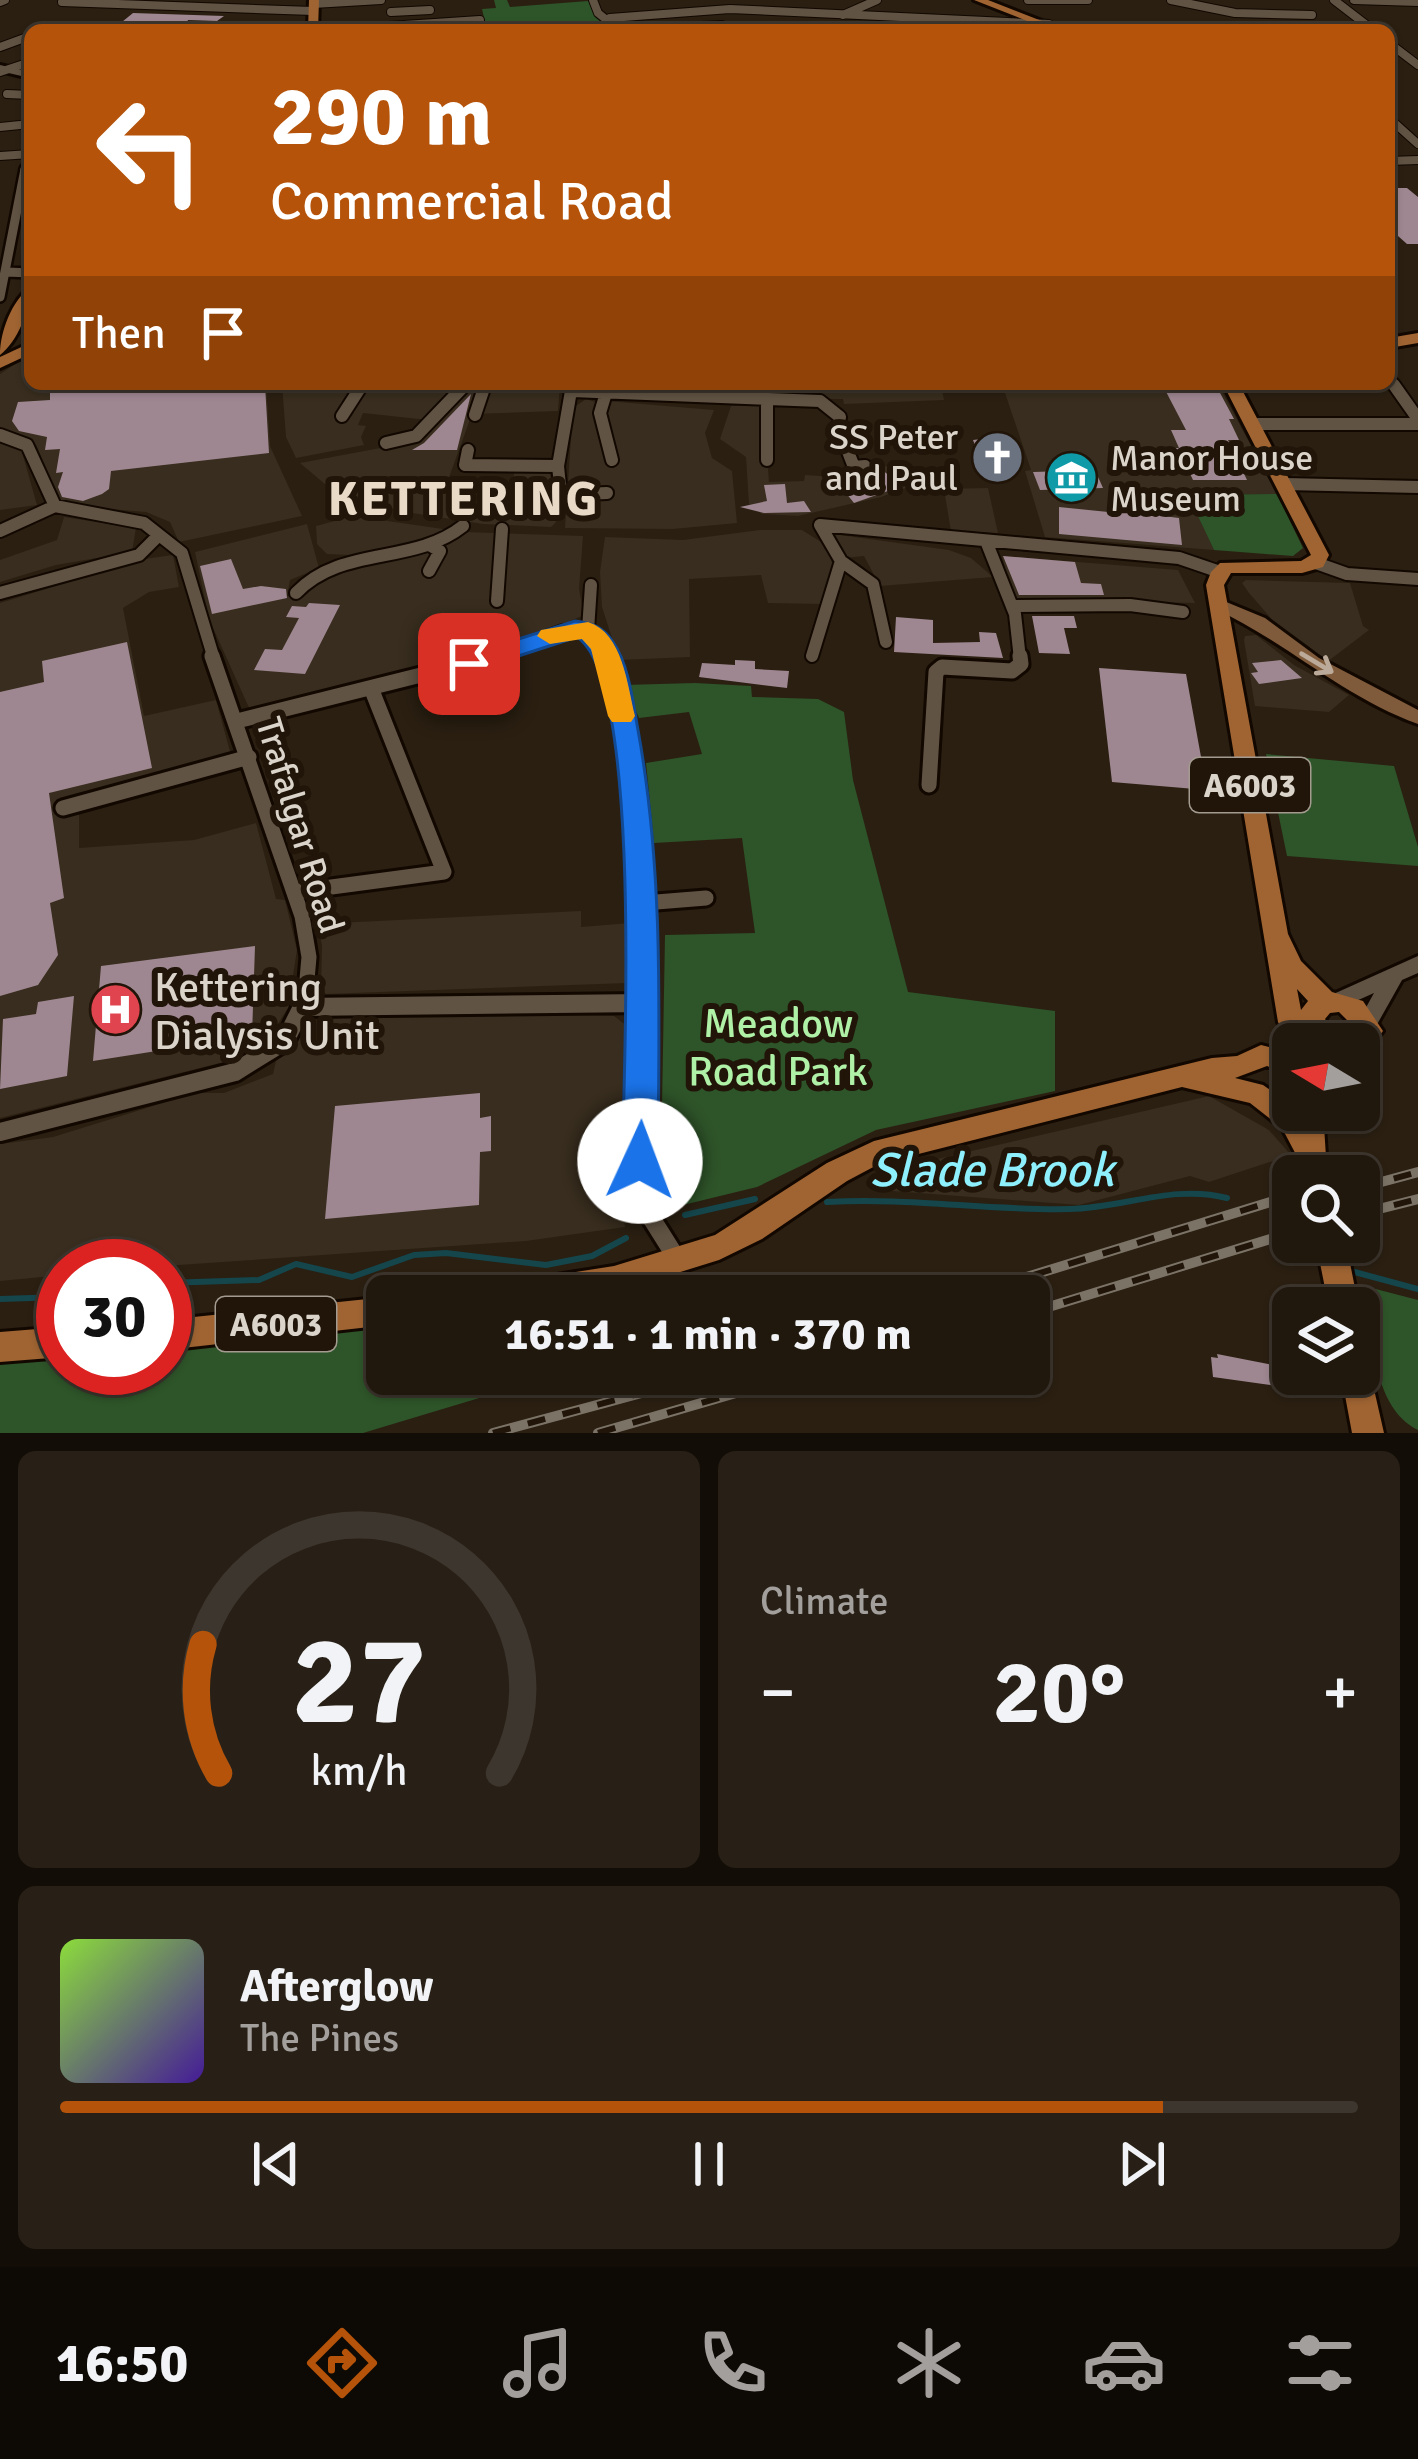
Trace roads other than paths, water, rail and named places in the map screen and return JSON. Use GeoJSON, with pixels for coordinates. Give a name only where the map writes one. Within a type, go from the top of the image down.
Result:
{"type":"FeatureCollection","features":[{"type":"Feature","properties":{"kind":"main road"},"geometry":{"type":"LineString","coordinates":[[980,0],[1047,24]]}},
{"type":"Feature","properties":{"kind":"main road"},"geometry":{"type":"LineString","coordinates":[[0,363],[13,348],[6,332],[24,301]]}},
{"type":"Feature","properties":{"kind":"main road"},"geometry":{"type":"LineString","coordinates":[[1220,572],[1234,566],[1302,568],[1316,563],[1317,547],[1234,390]]}},
{"type":"Feature","properties":{"kind":"main road","name":"A6003"},"geometry":{"type":"LineString","coordinates":[[1220,572],[1215,585],[1280,980],[1311,1011],[1355,1008],[1360,1023]]}},
{"type":"Feature","properties":{"kind":"main road"},"geometry":{"type":"LineString","coordinates":[[1219,604],[1259,622],[1312,662],[1418,718]]}},
{"type":"Feature","properties":{"kind":"main road","name":"A6003"},"geometry":{"type":"LineString","coordinates":[[1276,934],[1316,1023]]}},
{"type":"Feature","properties":{"kind":"main road"},"geometry":{"type":"LineString","coordinates":[[1256,1078],[1311,1011]]}},
{"type":"Feature","properties":{"kind":"main road"},"geometry":{"type":"LineString","coordinates":[[647,1275],[670,1248],[703,1256],[838,1168],[874,1153],[1183,1078],[1256,1078],[1272,1073]]}},
{"type":"Feature","properties":{"kind":"main road"},"geometry":{"type":"LineString","coordinates":[[1256,1078],[1272,1097]]}},
{"type":"Feature","properties":{"kind":"main road"},"geometry":{"type":"LineString","coordinates":[[1256,1078],[1272,1097]]}},
{"type":"Feature","properties":{"kind":"main road"},"geometry":{"type":"LineString","coordinates":[[1298,1131],[1312,1157],[1311,1131]]}},
{"type":"Feature","properties":{"kind":"main road","name":"A6003"},"geometry":{"type":"LineString","coordinates":[[192,1332],[366,1313]]}},
{"type":"Feature","properties":{"kind":"main road"},"geometry":{"type":"LineString","coordinates":[[0,1347],[36,1344]]}},
{"type":"Feature","properties":{"kind":"main road"},"geometry":{"type":"LineString","coordinates":[[1361,1395],[1368,1433]]}},
{"type":"Feature","properties":{"kind":"street"},"geometry":{"type":"LineString","coordinates":[[62,2],[216,8],[385,0],[394,24]]}},
{"type":"Feature","properties":{"kind":"street"},"geometry":{"type":"LineString","coordinates":[[593,0],[598,13],[610,18],[715,12],[728,4],[791,16],[940,24]]}},
{"type":"Feature","properties":{"kind":"street"},"geometry":{"type":"LineString","coordinates":[[656,0],[660,14]]}},
{"type":"Feature","properties":{"kind":"street"},"geometry":{"type":"LineString","coordinates":[[1016,10],[1029,0],[1088,0]]}},
{"type":"Feature","properties":{"kind":"street"},"geometry":{"type":"LineString","coordinates":[[1171,0],[1221,12],[1312,15]]}},
{"type":"Feature","properties":{"kind":"street"},"geometry":{"type":"LineString","coordinates":[[1335,0],[1365,24]]}},
{"type":"Feature","properties":{"kind":"street"},"geometry":{"type":"LineString","coordinates":[[1354,0],[1418,2]]}},
{"type":"Feature","properties":{"kind":"street"},"geometry":{"type":"LineString","coordinates":[[843,17],[871,1]]}},
{"type":"Feature","properties":{"kind":"street"},"geometry":{"type":"LineString","coordinates":[[196,24],[216,8]]}},
{"type":"Feature","properties":{"kind":"street"},"geometry":{"type":"LineString","coordinates":[[391,13],[430,10]]}},
{"type":"Feature","properties":{"kind":"street"},"geometry":{"type":"LineString","coordinates":[[715,12],[721,24]]}},
{"type":"Feature","properties":{"kind":"street"},"geometry":{"type":"LineString","coordinates":[[610,18],[614,24]]}},
{"type":"Feature","properties":{"kind":"street"},"geometry":{"type":"LineString","coordinates":[[862,18],[865,24]]}},
{"type":"Feature","properties":{"kind":"street"},"geometry":{"type":"LineString","coordinates":[[423,24],[480,20]]}},
{"type":"Feature","properties":{"kind":"street"},"geometry":{"type":"LineString","coordinates":[[7,94],[24,95]]}},
{"type":"Feature","properties":{"kind":"street"},"geometry":{"type":"LineString","coordinates":[[1395,123],[1418,144]]}},
{"type":"Feature","properties":{"kind":"street"},"geometry":{"type":"LineString","coordinates":[[0,297],[24,192]]}},
{"type":"Feature","properties":{"kind":"street"},"geometry":{"type":"LineString","coordinates":[[1395,386],[1418,421]]}},
{"type":"Feature","properties":{"kind":"street"},"geometry":{"type":"LineString","coordinates":[[342,416],[358,390]]}},
{"type":"Feature","properties":{"kind":"street"},"geometry":{"type":"LineString","coordinates":[[386,443],[405,441],[461,390]]}},
{"type":"Feature","properties":{"kind":"street"},"geometry":{"type":"LineString","coordinates":[[475,415],[483,390]]}},
{"type":"Feature","properties":{"kind":"street"},"geometry":{"type":"LineString","coordinates":[[572,390],[558,466],[562,495],[607,493]]}},
{"type":"Feature","properties":{"kind":"street"},"geometry":{"type":"LineString","coordinates":[[586,390],[827,405],[840,417],[838,426],[854,466],[865,466]]}},
{"type":"Feature","properties":{"kind":"street"},"geometry":{"type":"LineString","coordinates":[[722,401],[723,390]]}},
{"type":"Feature","properties":{"kind":"street"},"geometry":{"type":"LineString","coordinates":[[606,393],[600,413],[612,460]]}},
{"type":"Feature","properties":{"kind":"street"},"geometry":{"type":"LineString","coordinates":[[767,401],[767,460]]}},
{"type":"Feature","properties":{"kind":"street"},"geometry":{"type":"LineString","coordinates":[[1253,424],[1418,421]]}},
{"type":"Feature","properties":{"kind":"street"},"geometry":{"type":"LineString","coordinates":[[0,435],[32,448],[45,496],[55,506]]}},
{"type":"Feature","properties":{"kind":"street"},"geometry":{"type":"LineString","coordinates":[[468,450],[465,465],[558,466]]}},
{"type":"Feature","properties":{"kind":"street"},"geometry":{"type":"LineString","coordinates":[[1285,484],[1418,487]]}},
{"type":"Feature","properties":{"kind":"street"},"geometry":{"type":"LineString","coordinates":[[0,531],[55,506],[138,520],[176,549]]}},
{"type":"Feature","properties":{"kind":"street"},"geometry":{"type":"LineString","coordinates":[[886,642],[881,592],[857,567],[841,561],[820,525],[1179,558],[1220,572]]}},
{"type":"Feature","properties":{"kind":"street"},"geometry":{"type":"LineString","coordinates":[[296,592],[328,566],[430,546],[463,526]]}},
{"type":"Feature","properties":{"kind":"street"},"geometry":{"type":"LineString","coordinates":[[497,601],[502,529]]}},
{"type":"Feature","properties":{"kind":"street"},"geometry":{"type":"LineString","coordinates":[[144,553],[158,536]]}},
{"type":"Feature","properties":{"kind":"street"},"geometry":{"type":"LineString","coordinates":[[929,785],[935,672],[941,667],[1012,671],[1022,664],[1012,606],[986,541]]}},
{"type":"Feature","properties":{"kind":"street"},"geometry":{"type":"LineString","coordinates":[[429,571],[440,551],[430,546]]}},
{"type":"Feature","properties":{"kind":"street"},"geometry":{"type":"LineString","coordinates":[[0,592],[144,553],[176,549]]}},
{"type":"Feature","properties":{"kind":"street","name":"Trafalgar Road"},"geometry":{"type":"LineString","coordinates":[[0,1132],[235,1072],[266,1056],[290,1034],[301,1007],[310,955],[293,892],[237,721],[203,636],[182,553],[176,549]]}},
{"type":"Feature","properties":{"kind":"street"},"geometry":{"type":"LineString","coordinates":[[812,656],[841,561]]}},
{"type":"Feature","properties":{"kind":"street"},"geometry":{"type":"LineString","coordinates":[[1316,563],[1347,574],[1418,579]]}},
{"type":"Feature","properties":{"kind":"street"},"geometry":{"type":"LineString","coordinates":[[592,585],[588,630],[603,646],[618,695],[634,786],[644,903],[640,1161],[650,1216],[670,1248]]}},
{"type":"Feature","properties":{"kind":"street"},"geometry":{"type":"LineString","coordinates":[[1012,606],[1130,605],[1183,612]]}},
{"type":"Feature","properties":{"kind":"street"},"geometry":{"type":"LineString","coordinates":[[237,721],[511,653],[563,631],[588,630]]}},
{"type":"Feature","properties":{"kind":"street"},"geometry":{"type":"LineString","coordinates":[[293,892],[444,872],[371,688]]}},
{"type":"Feature","properties":{"kind":"street"},"geometry":{"type":"LineString","coordinates":[[63,808],[250,758]]}},
{"type":"Feature","properties":{"kind":"street"},"geometry":{"type":"LineString","coordinates":[[644,903],[706,898]]}},
{"type":"Feature","properties":{"kind":"street"},"geometry":{"type":"LineString","coordinates":[[1311,1011],[1418,964]]}},
{"type":"Feature","properties":{"kind":"street"},"geometry":{"type":"LineString","coordinates":[[1369,1023],[1395,975]]}},
{"type":"Feature","properties":{"kind":"street"},"geometry":{"type":"LineString","coordinates":[[301,1007],[437,1002],[646,1004]]}},
{"type":"Feature","properties":{"kind":"waterway","name":"Slade Brook"},"geometry":{"type":"LineString","coordinates":[[827,1202],[1070,1209],[1168,1195],[1227,1198]]}},
{"type":"Feature","properties":{"kind":"waterway","name":"Slade Brook"},"geometry":{"type":"LineString","coordinates":[[685,1215],[755,1199]]}},
{"type":"Feature","properties":{"kind":"waterway","name":"Slade Brook"},"geometry":{"type":"LineString","coordinates":[[192,1282],[259,1280],[296,1264],[352,1277],[414,1255],[446,1253],[546,1265],[592,1256],[626,1238]]}},
{"type":"Feature","properties":{"kind":"waterway","name":"Slade Brook"},"geometry":{"type":"LineString","coordinates":[[1351,1271],[1418,1289]]}},
{"type":"Feature","properties":{"kind":"waterway","name":"Slade Brook"},"geometry":{"type":"LineString","coordinates":[[0,1299],[36,1298]]}},
{"type":"Feature","properties":{"kind":"railway"},"geometry":{"type":"LineString","coordinates":[[1380,1182],[1418,1172]]}},
{"type":"Feature","properties":{"kind":"railway"},"geometry":{"type":"LineString","coordinates":[[1380,1209],[1418,1199]]}},
{"type":"Feature","properties":{"kind":"railway"},"geometry":{"type":"LineString","coordinates":[[1033,1275],[1272,1201]]}},
{"type":"Feature","properties":{"kind":"railway"},"geometry":{"type":"LineString","coordinates":[[1050,1307],[1272,1238]]}},
{"type":"Feature","properties":{"kind":"railway"},"geometry":{"type":"LineString","coordinates":[[493,1433],[634,1395]]}},
{"type":"Feature","properties":{"kind":"railway"},"geometry":{"type":"LineString","coordinates":[[598,1433],[729,1395]]}},
{"type":"Feature","properties":{"kind":"place","name":"SS Peter and Paul"},"geometry":{"type":"Point","coordinates":[997,457]}},
{"type":"Feature","properties":{"kind":"place","name":"Manor House Museum"},"geometry":{"type":"Point","coordinates":[1071,478]}},
{"type":"Feature","properties":{"kind":"place","name":"Kettering Dialysis Unit"},"geometry":{"type":"Point","coordinates":[115,1010]}},
{"type":"Feature","properties":{"kind":"district","name":"KETTERING"},"geometry":{"type":"Point","coordinates":[464,498]}},
{"type":"Feature","properties":{"kind":"park label","name":"Meadow Road Park"},"geometry":{"type":"Point","coordinates":[778,1046]}}]}
